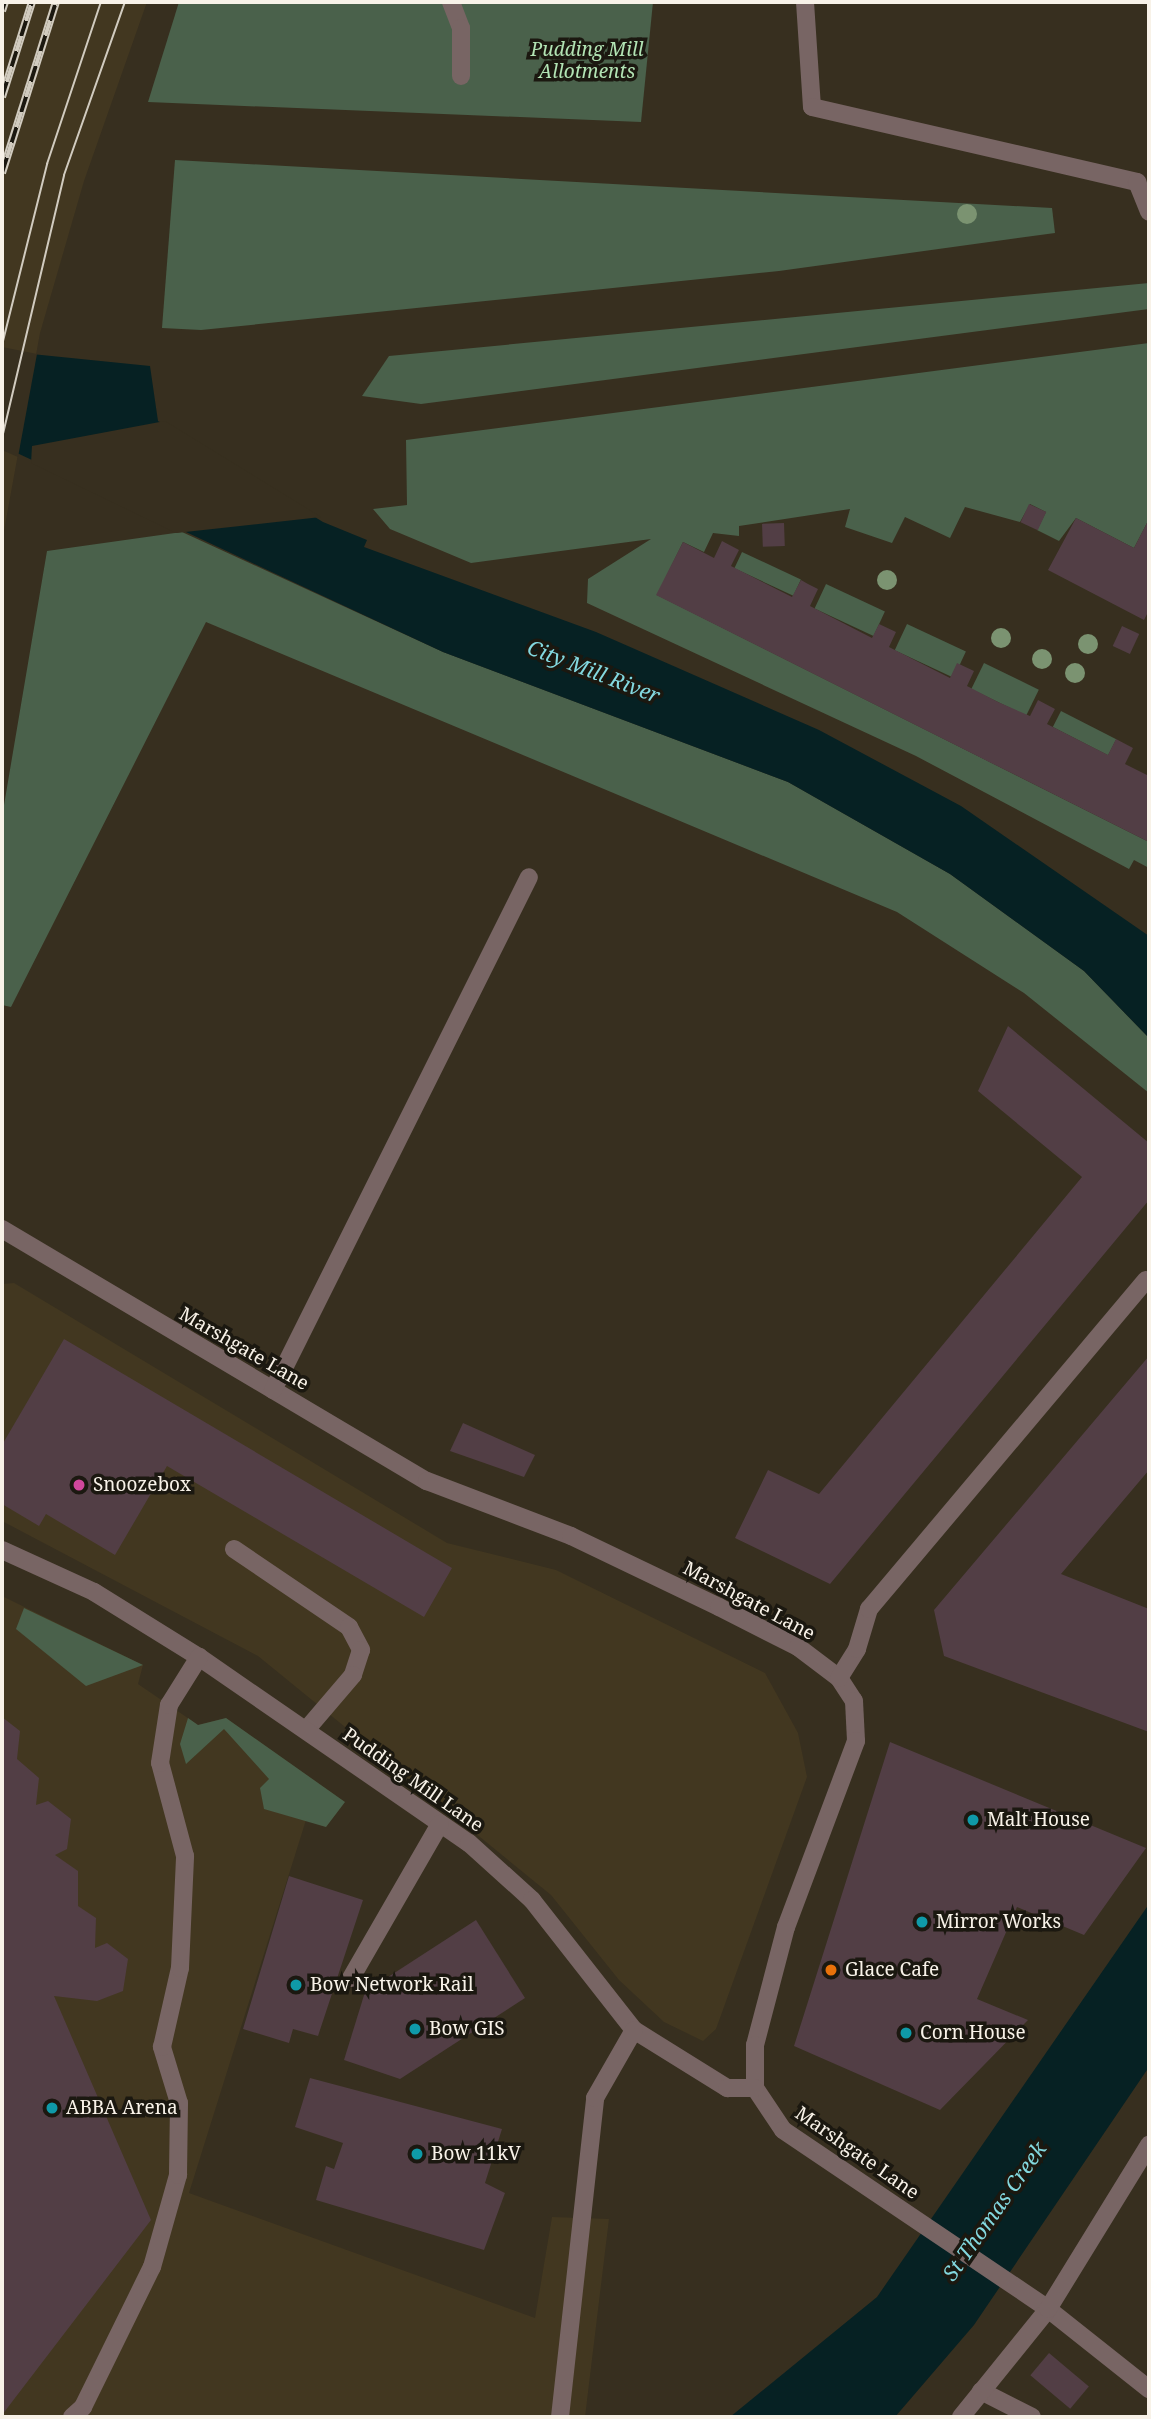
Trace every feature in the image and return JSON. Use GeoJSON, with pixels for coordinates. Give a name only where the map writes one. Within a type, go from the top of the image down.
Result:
{"type":"FeatureCollection","features":[{"type":"Feature","properties":{"kind":"street"},"geometry":{"type":"LineString","coordinates":[[451,2],[461,29],[461,76]]}},
{"type":"Feature","properties":{"kind":"street"},"geometry":{"type":"LineString","coordinates":[[806,2],[811,107],[1137,182],[1149,212]]}},
{"type":"Feature","properties":{"kind":"street"},"geometry":{"type":"LineString","coordinates":[[273,1390],[528,877]]}},
{"type":"Feature","properties":{"kind":"street","name":"Marshgate Lane"},"geometry":{"type":"LineString","coordinates":[[2,1229],[426,1481],[571,1536],[798,1647],[839,1678],[854,1702],[856,1741],[786,1927],[755,2045],[755,2088],[783,2130],[1048,2309],[1149,2389]]}},
{"type":"Feature","properties":{"kind":"street"},"geometry":{"type":"LineString","coordinates":[[839,1678],[857,1649],[869,1609],[1146,1280]]}},
{"type":"Feature","properties":{"kind":"street"},"geometry":{"type":"LineString","coordinates":[[234,1549],[349,1627],[361,1650],[353,1675],[306,1730]]}},
{"type":"Feature","properties":{"kind":"street","name":"Pudding Mill Lane"},"geometry":{"type":"LineString","coordinates":[[2,1550],[94,1592],[199,1657],[440,1824],[532,1900],[634,2030],[727,2088],[755,2088]]}},
{"type":"Feature","properties":{"kind":"street"},"geometry":{"type":"LineString","coordinates":[[72,2417],[83,2407],[152,2267],[178,2175],[179,2103],[162,2047],[180,1968],[185,1856],[160,1763],[169,1705],[199,1657]]}},
{"type":"Feature","properties":{"kind":"street"},"geometry":{"type":"LineString","coordinates":[[351,1979],[440,1824]]}},
{"type":"Feature","properties":{"kind":"street"},"geometry":{"type":"LineString","coordinates":[[560,2417],[595,2098],[634,2030]]}},
{"type":"Feature","properties":{"kind":"street"},"geometry":{"type":"LineString","coordinates":[[961,2417],[1048,2309],[1149,2145]]}},
{"type":"Feature","properties":{"kind":"street"},"geometry":{"type":"LineString","coordinates":[[981,2391],[1032,2417]]}},
{"type":"Feature","properties":{"kind":"shaded area"},"geometry":{"type":"Polygon","coordinates":[[[2,2],[147,2],[84,181],[40,333],[2,542],[2,2]]]}},
{"type":"Feature","properties":{"kind":"shaded area"},"geometry":{"type":"Polygon","coordinates":[[[14,1283],[447,1543],[556,1570],[765,1673],[798,1733],[807,1777],[716,2029],[703,2041],[664,2022],[619,1980],[551,1895],[258,1656],[2,1521],[2,1284],[14,1283]]]}},
{"type":"Feature","properties":{"kind":"shaded area"},"geometry":{"type":"Polygon","coordinates":[[[2,1596],[143,1665],[138,1684],[198,1725],[226,1718],[345,1802],[326,1827],[306,1820],[189,2193],[535,2318],[552,2217],[609,2219],[585,2417],[2,2417],[2,1596]]]}},
{"type":"Feature","properties":{"kind":"green space","name":"Pudding Mill Allotments"},"geometry":{"type":"Polygon","coordinates":[[[179,2],[653,2],[641,122],[148,102],[179,2]]]}},
{"type":"Feature","properties":{"kind":"green space"},"geometry":{"type":"Polygon","coordinates":[[[175,160],[1052,208],[1055,233],[779,271],[201,330],[162,328],[175,160]]]}},
{"type":"Feature","properties":{"kind":"green space"},"geometry":{"type":"Polygon","coordinates":[[[1149,283],[1149,309],[421,404],[362,396],[389,356],[1149,283]]]}},
{"type":"Feature","properties":{"kind":"green space"},"geometry":{"type":"Polygon","coordinates":[[[1149,343],[1149,519],[1134,548],[1076,518],[1059,541],[1037,530],[1046,512],[1030,504],[1020,522],[965,507],[950,538],[905,517],[892,543],[845,527],[850,509],[739,526],[739,536],[713,533],[704,552],[683,542],[657,595],[1149,842],[1149,868],[1134,860],[1129,869],[916,756],[587,603],[588,579],[651,539],[471,563],[390,529],[373,509],[407,505],[406,440],[1149,343]]]}},
{"type":"Feature","properties":{"kind":"green space"},"geometry":{"type":"Polygon","coordinates":[[[182,532],[443,652],[788,782],[950,874],[1084,971],[1149,1038],[1149,1093],[1024,993],[897,912],[206,622],[11,1007],[2,1005],[2,817],[47,551],[182,532]]]}},
{"type":"Feature","properties":{"kind":"green space"},"geometry":{"type":"Polygon","coordinates":[[[742,552],[801,579],[793,596],[734,568],[742,552]]]}},
{"type":"Feature","properties":{"kind":"green space"},"geometry":{"type":"Polygon","coordinates":[[[826,584],[885,611],[873,636],[815,608],[826,584]]]}},
{"type":"Feature","properties":{"kind":"green space"},"geometry":{"type":"Polygon","coordinates":[[[907,624],[966,651],[954,678],[895,650],[907,624]]]}},
{"type":"Feature","properties":{"kind":"green space"},"geometry":{"type":"Polygon","coordinates":[[[984,663],[1039,690],[1026,716],[971,689],[984,663]]]}},
{"type":"Feature","properties":{"kind":"green space"},"geometry":{"type":"Polygon","coordinates":[[[1061,711],[1116,739],[1108,755],[1053,727],[1061,711]]]}},
{"type":"Feature","properties":{"kind":"green space"},"geometry":{"type":"Polygon","coordinates":[[[24,1608],[143,1665],[86,1686],[16,1629],[24,1608]]]}},
{"type":"Feature","properties":{"kind":"green space"},"geometry":{"type":"Polygon","coordinates":[[[188,1718],[198,1725],[226,1718],[345,1802],[326,1827],[264,1809],[260,1788],[269,1779],[224,1729],[186,1764],[180,1744],[188,1718]]]}},
{"type":"Feature","properties":{"kind":"water","name":"City Mill River"},"geometry":{"type":"Polygon","coordinates":[[[2,351],[150,366],[158,421],[323,522],[367,540],[364,547],[596,632],[819,730],[961,806],[1149,936],[1149,1038],[1084,971],[950,874],[788,782],[443,652],[2,446],[2,351]]]}},
{"type":"Feature","properties":{"kind":"water","name":"St Thomas Creek"},"geometry":{"type":"Polygon","coordinates":[[[1149,1904],[1149,2067],[974,2325],[895,2417],[730,2417],[877,2297],[1149,1904]]]}},
{"type":"Feature","properties":{"kind":"pier"},"geometry":{"type":"Polygon","coordinates":[[[2,347],[37,354],[18,457],[2,450],[2,347]]]}},
{"type":"Feature","properties":{"kind":"pier"},"geometry":{"type":"Polygon","coordinates":[[[165,421],[321,517],[176,533],[31,463],[32,446],[165,421]]]}},
{"type":"Feature","properties":{"kind":"building"},"geometry":{"type":"Polygon","coordinates":[[[1029,504],[1046,512],[1038,530],[1021,522],[1029,504]]]}},
{"type":"Feature","properties":{"kind":"building"},"geometry":{"type":"Polygon","coordinates":[[[1076,518],[1134,548],[1149,519],[1149,610],[1144,620],[1048,570],[1076,518]]]}},
{"type":"Feature","properties":{"kind":"building"},"geometry":{"type":"Polygon","coordinates":[[[784,523],[785,546],[763,547],[762,524],[784,523]]]}},
{"type":"Feature","properties":{"kind":"building"},"geometry":{"type":"Polygon","coordinates":[[[722,541],[739,550],[731,566],[792,597],[801,580],[818,589],[810,606],[872,638],[879,624],[896,632],[889,647],[950,678],[957,663],[974,671],[967,686],[998,702],[1030,716],[1038,700],[1055,709],[1047,724],[1108,755],[1116,739],[1133,748],[1125,764],[1149,776],[1149,842],[656,595],[683,542],[714,558],[722,541]]]}},
{"type":"Feature","properties":{"kind":"building"},"geometry":{"type":"Polygon","coordinates":[[[1122,626],[1139,634],[1130,654],[1113,646],[1122,626]]]}},
{"type":"Feature","properties":{"kind":"building"},"geometry":{"type":"Polygon","coordinates":[[[1008,1026],[1149,1143],[1149,1200],[830,1584],[735,1538],[768,1470],[819,1494],[1082,1177],[978,1091],[1008,1026]]]}},
{"type":"Feature","properties":{"kind":"building","name":"Snoozebox"},"geometry":{"type":"Polygon","coordinates":[[[64,1339],[452,1568],[424,1617],[167,1466],[115,1555],[46,1514],[39,1526],[2,1504],[2,1445],[64,1339]]]}},
{"type":"Feature","properties":{"kind":"building"},"geometry":{"type":"Polygon","coordinates":[[[1149,1356],[1149,1470],[1061,1574],[1149,1609],[1149,1732],[944,1656],[934,1610],[1149,1356]]]}},
{"type":"Feature","properties":{"kind":"building"},"geometry":{"type":"Polygon","coordinates":[[[463,1423],[535,1455],[524,1477],[450,1451],[463,1423]]]}},
{"type":"Feature","properties":{"kind":"building","name":"ABBA Arena"},"geometry":{"type":"Polygon","coordinates":[[[2,1717],[20,1731],[17,1759],[39,1778],[36,1805],[48,1801],[71,1819],[67,1849],[55,1855],[78,1871],[78,1906],[96,1918],[95,1948],[107,1943],[128,1959],[123,1991],[97,2001],[54,1996],[151,2220],[2,2415],[2,1717]]]}},
{"type":"Feature","properties":{"kind":"building"},"geometry":{"type":"Polygon","coordinates":[[[890,1742],[1146,1848],[1084,1935],[1017,1907],[977,1999],[1028,2020],[940,2110],[794,2046],[890,1742]]]}},
{"type":"Feature","properties":{"kind":"building","name":"Bow Network Rail"},"geometry":{"type":"Polygon","coordinates":[[[289,1876],[363,1900],[318,2036],[293,2029],[289,2043],[243,2029],[289,1876]]]}},
{"type":"Feature","properties":{"kind":"building","name":"Bow GIS"},"geometry":{"type":"Polygon","coordinates":[[[476,1920],[525,1998],[400,2079],[344,2060],[365,1992],[476,1920]]]}},
{"type":"Feature","properties":{"kind":"building","name":"Bow 11kV"},"geometry":{"type":"Polygon","coordinates":[[[310,2078],[502,2129],[485,2183],[505,2193],[484,2250],[316,2200],[326,2166],[334,2169],[343,2143],[295,2127],[310,2078]]]}},
{"type":"Feature","properties":{"kind":"building"},"geometry":{"type":"Polygon","coordinates":[[[1049,2353],[1089,2386],[1070,2409],[1030,2375],[1049,2353]]]}},
{"type":"Feature","properties":{"kind":"tram line"},"geometry":{"type":"LineString","coordinates":[[2,345],[47,164],[101,2]]}},
{"type":"Feature","properties":{"kind":"tram line"},"geometry":{"type":"LineString","coordinates":[[2,438],[64,175],[125,2]]}},
{"type":"Feature","properties":{"kind":"railway"},"geometry":{"type":"LineString","coordinates":[[2,11],[5,2]]}},
{"type":"Feature","properties":{"kind":"railway"},"geometry":{"type":"LineString","coordinates":[[2,97],[32,2]]}},
{"type":"Feature","properties":{"kind":"railway"},"geometry":{"type":"LineString","coordinates":[[2,173],[56,2]]}},
{"type":"Feature","properties":{"kind":"place","name":"Snoozebox"},"geometry":{"type":"Point","coordinates":[79,1485]}},
{"type":"Feature","properties":{"kind":"place","name":"Malt House"},"geometry":{"type":"Point","coordinates":[973,1820]}},
{"type":"Feature","properties":{"kind":"place","name":"Mirror Works"},"geometry":{"type":"Point","coordinates":[922,1922]}},
{"type":"Feature","properties":{"kind":"place","name":"Glace Cafe"},"geometry":{"type":"Point","coordinates":[831,1970]}},
{"type":"Feature","properties":{"kind":"place","name":"Bow Network Rail"},"geometry":{"type":"Point","coordinates":[296,1985]}},
{"type":"Feature","properties":{"kind":"place","name":"Bow GIS"},"geometry":{"type":"Point","coordinates":[415,2029]}},
{"type":"Feature","properties":{"kind":"place","name":"Corn House"},"geometry":{"type":"Point","coordinates":[906,2033]}},
{"type":"Feature","properties":{"kind":"place","name":"ABBA Arena"},"geometry":{"type":"Point","coordinates":[52,2108]}},
{"type":"Feature","properties":{"kind":"place","name":"Bow 11kV"},"geometry":{"type":"Point","coordinates":[417,2154]}}]}
